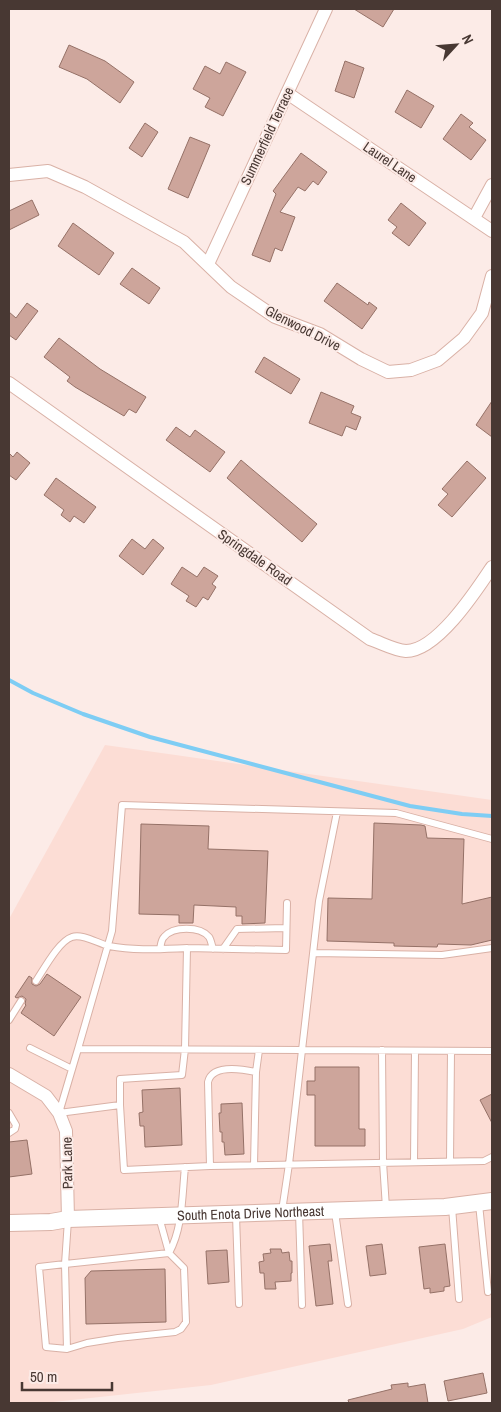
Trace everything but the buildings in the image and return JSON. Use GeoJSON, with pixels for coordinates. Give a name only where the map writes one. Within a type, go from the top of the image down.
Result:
{"type":"FeatureCollection","features":[{"type":"Feature","properties":{"kind":"main road","name":"South Enota Drive Northeast"},"geometry":{"type":"LineString","coordinates":[[9,1223],[51,1222],[68,1219],[386,1209],[452,1206],[486,1202]]}},
{"type":"Feature","properties":{"kind":"street","name":"Summerfield Terrace"},"geometry":{"type":"LineString","coordinates":[[208,264],[326,9]]}},
{"type":"Feature","properties":{"kind":"street","name":"Laurel Lane"},"geometry":{"type":"LineString","coordinates":[[288,93],[492,231]]}},
{"type":"Feature","properties":{"kind":"street","name":"Glenwood Drive"},"geometry":{"type":"LineString","coordinates":[[9,175],[48,171],[91,190],[184,242],[231,287],[276,317],[320,334],[361,360],[388,372],[411,370],[438,360],[464,338],[482,313],[492,276]]}},
{"type":"Feature","properties":{"kind":"street"},"geometry":{"type":"LineString","coordinates":[[474,218],[492,185]]}},
{"type":"Feature","properties":{"kind":"street","name":"Springdale Road"},"geometry":{"type":"LineString","coordinates":[[9,383],[370,638],[394,648],[407,651],[419,648],[435,638],[472,597],[492,567]]}},
{"type":"Feature","properties":{"kind":"street","name":"Park Lane"},"geometry":{"type":"LineString","coordinates":[[10,1078],[46,1096],[59,1113],[66,1130],[68,1219]]}},
{"type":"Feature","properties":{"kind":"lane"},"geometry":{"type":"LineString","coordinates":[[120,1104],[59,1113],[112,930],[122,805],[396,813],[492,839]]}},
{"type":"Feature","properties":{"kind":"lane"},"geometry":{"type":"LineString","coordinates":[[282,1212],[319,901],[337,812]]}},
{"type":"Feature","properties":{"kind":"lane"},"geometry":{"type":"LineString","coordinates":[[36,981],[62,943],[72,937],[80,936],[107,946],[124,949],[286,950],[287,902]]}},
{"type":"Feature","properties":{"kind":"lane"},"geometry":{"type":"LineString","coordinates":[[223,949],[237,929],[286,928]]}},
{"type":"Feature","properties":{"kind":"lane"},"geometry":{"type":"LineString","coordinates":[[160,949],[162,938],[170,932],[188,930],[200,931],[209,938],[213,949]]}},
{"type":"Feature","properties":{"kind":"lane"},"geometry":{"type":"LineString","coordinates":[[187,948],[185,1049],[182,1075],[120,1079],[124,1170],[210,1166],[484,1160],[492,1158]]}},
{"type":"Feature","properties":{"kind":"lane"},"geometry":{"type":"LineString","coordinates":[[314,953],[442,955],[492,948]]}},
{"type":"Feature","properties":{"kind":"lane"},"geometry":{"type":"LineString","coordinates":[[9,1020],[21,1001]]}},
{"type":"Feature","properties":{"kind":"lane"},"geometry":{"type":"LineString","coordinates":[[30,1048],[72,1069]]}},
{"type":"Feature","properties":{"kind":"lane"},"geometry":{"type":"LineString","coordinates":[[78,1049],[492,1051]]}},
{"type":"Feature","properties":{"kind":"lane"},"geometry":{"type":"LineString","coordinates":[[254,1165],[256,1072],[259,1050]]}},
{"type":"Feature","properties":{"kind":"lane"},"geometry":{"type":"LineString","coordinates":[[382,1050],[383,1162],[386,1209]]}},
{"type":"Feature","properties":{"kind":"lane"},"geometry":{"type":"LineString","coordinates":[[414,1162],[415,1051]]}},
{"type":"Feature","properties":{"kind":"lane"},"geometry":{"type":"LineString","coordinates":[[450,1161],[451,1051]]}},
{"type":"Feature","properties":{"kind":"lane"},"geometry":{"type":"LineString","coordinates":[[210,1166],[209,1077],[217,1071],[256,1072]]}},
{"type":"Feature","properties":{"kind":"lane"},"geometry":{"type":"LineString","coordinates":[[9,1113],[16,1125],[15,1129],[9,1134]]}},
{"type":"Feature","properties":{"kind":"lane"},"geometry":{"type":"LineString","coordinates":[[169,1253],[174,1243],[180,1215],[185,1167]]}},
{"type":"Feature","properties":{"kind":"lane"},"geometry":{"type":"LineString","coordinates":[[486,1202],[488,1292]]}},
{"type":"Feature","properties":{"kind":"lane"},"geometry":{"type":"LineString","coordinates":[[452,1206],[459,1299]]}},
{"type":"Feature","properties":{"kind":"lane"},"geometry":{"type":"LineString","coordinates":[[334,1210],[348,1304]]}},
{"type":"Feature","properties":{"kind":"lane"},"geometry":{"type":"LineString","coordinates":[[299,1211],[302,1305]]}},
{"type":"Feature","properties":{"kind":"lane"},"geometry":{"type":"LineString","coordinates":[[236,1213],[239,1304]]}},
{"type":"Feature","properties":{"kind":"lane"},"geometry":{"type":"LineString","coordinates":[[159,1216],[169,1253],[184,1268],[186,1322],[181,1329],[175,1332],[118,1338],[67,1348],[46,1347],[39,1267],[169,1253]]}},
{"type":"Feature","properties":{"kind":"lane"},"geometry":{"type":"LineString","coordinates":[[67,1348],[65,1264],[68,1219]]}},
{"type":"Feature","properties":{"kind":"shaded area"},"geometry":{"type":"Polygon","coordinates":[[[105,745],[492,800],[492,1317],[463,1329],[211,1385],[44,1403],[9,1403],[9,919],[105,745]]]}},
{"type":"Feature","properties":{"kind":"waterway"},"geometry":{"type":"LineString","coordinates":[[9,680],[33,693],[83,714],[150,737],[410,806],[462,814],[492,816]]}}]}
